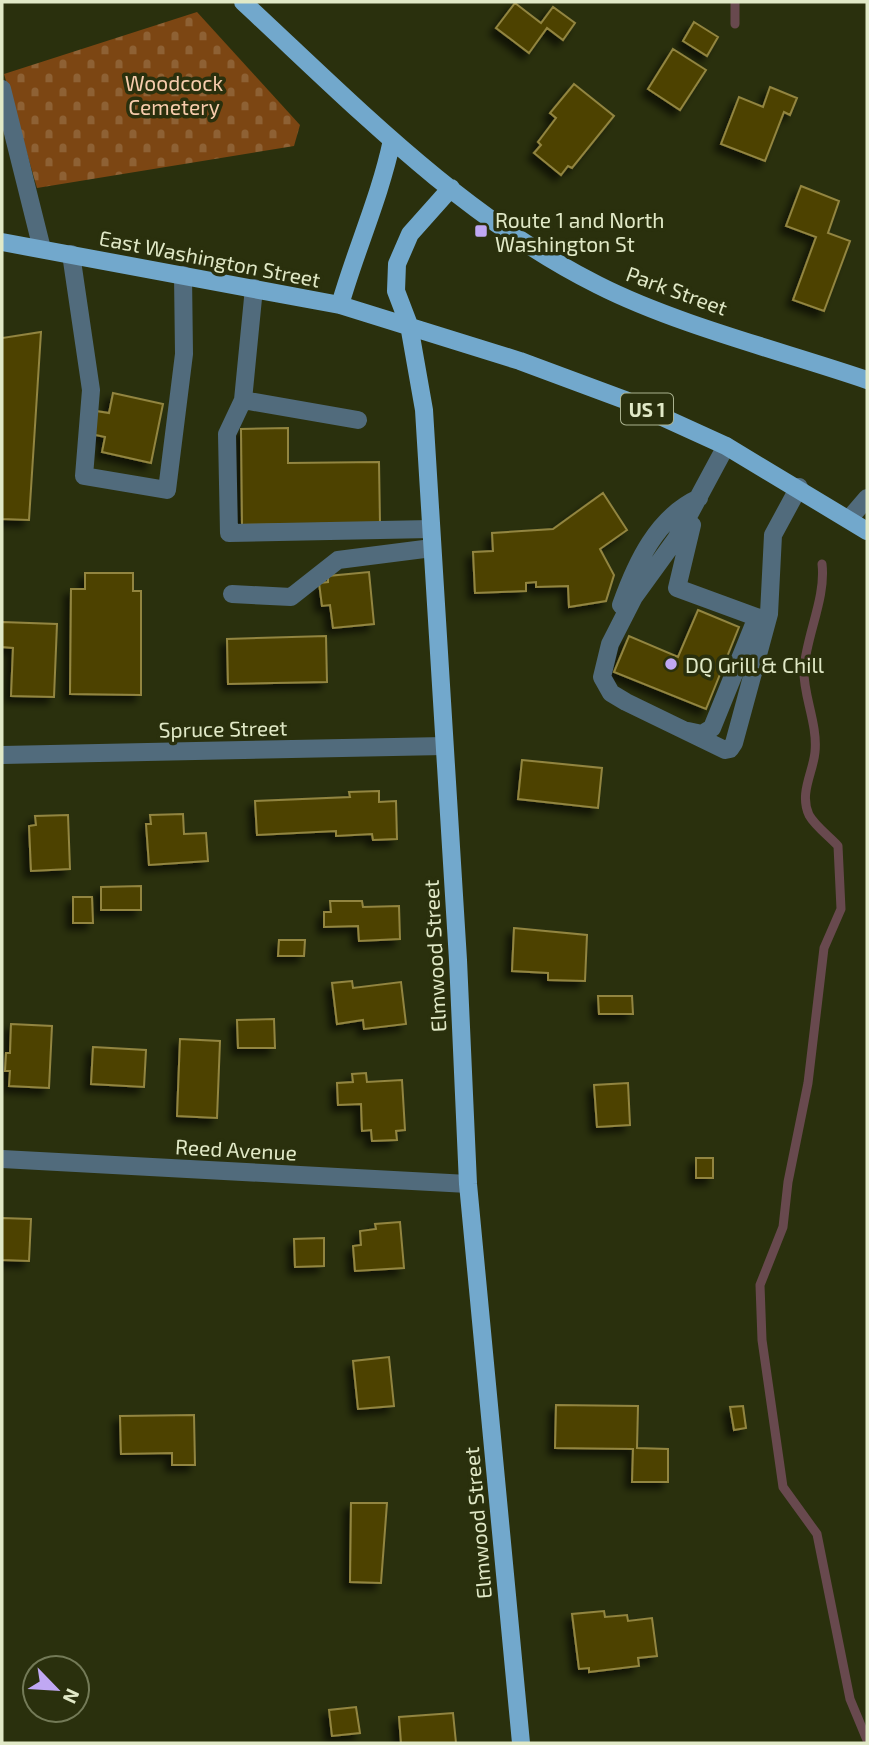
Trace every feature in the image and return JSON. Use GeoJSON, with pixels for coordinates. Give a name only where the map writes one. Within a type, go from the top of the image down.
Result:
{"type":"FeatureCollection","features":[{"type":"Feature","properties":{"kind":"main road","name":"Park Street"},"geometry":{"type":"LineString","coordinates":[[243,2],[392,140],[523,240],[600,286],[681,318],[867,380]]}},
{"type":"Feature","properties":{"kind":"main road"},"geometry":{"type":"LineString","coordinates":[[340,305],[358,244],[379,191],[392,140]]}},
{"type":"Feature","properties":{"kind":"main road","name":"Elmwood Street"},"geometry":{"type":"LineString","coordinates":[[452,188],[410,234],[397,264],[396,291],[409,325],[424,410],[468,1184],[521,1743]]}},
{"type":"Feature","properties":{"kind":"main road","name":"East Washington Street"},"geometry":{"type":"LineString","coordinates":[[2,242],[340,305],[409,325]]}},
{"type":"Feature","properties":{"kind":"main road","name":"US 1"},"geometry":{"type":"LineString","coordinates":[[409,325],[575,380],[726,446],[799,487],[867,531]]}},
{"type":"Feature","properties":{"kind":"street"},"geometry":{"type":"LineString","coordinates":[[2,89],[42,249]]}},
{"type":"Feature","properties":{"kind":"street"},"geometry":{"type":"LineString","coordinates":[[71,254],[91,390],[84,476],[167,490],[184,354],[183,275]]}},
{"type":"Feature","properties":{"kind":"street"},"geometry":{"type":"LineString","coordinates":[[254,288],[243,400],[227,434],[229,533],[431,530]]}},
{"type":"Feature","properties":{"kind":"street"},"geometry":{"type":"LineString","coordinates":[[243,400],[358,420]]}},
{"type":"Feature","properties":{"kind":"street"},"geometry":{"type":"LineString","coordinates":[[726,446],[676,539],[634,597],[610,644],[603,677],[611,693],[725,750],[730,749],[762,619],[773,535],[799,487]]}},
{"type":"Feature","properties":{"kind":"street"},"geometry":{"type":"LineString","coordinates":[[699,498],[677,588],[762,619]]}},
{"type":"Feature","properties":{"kind":"street"},"geometry":{"type":"LineString","coordinates":[[849,519],[867,498]]}},
{"type":"Feature","properties":{"kind":"street"},"geometry":{"type":"LineString","coordinates":[[232,594],[291,597],[338,560],[432,548]]}},
{"type":"Feature","properties":{"kind":"street"},"geometry":{"type":"LineString","coordinates":[[678,727],[702,734],[712,728],[762,619]]}},
{"type":"Feature","properties":{"kind":"street","name":"Spruce Street"},"geometry":{"type":"LineString","coordinates":[[2,755],[444,746]]}},
{"type":"Feature","properties":{"kind":"street","name":"Reed Avenue"},"geometry":{"type":"LineString","coordinates":[[2,1159],[468,1184]]}},
{"type":"Feature","properties":{"kind":"green space","name":"Woodcock Cemetery"},"geometry":{"type":"Polygon","coordinates":[[[197,12],[300,125],[294,146],[37,188],[4,74],[197,12]]]}},
{"type":"Feature","properties":{"kind":"building"},"geometry":{"type":"Polygon","coordinates":[[[515,3],[541,23],[553,7],[575,23],[563,40],[547,28],[529,53],[496,28],[515,3]]]}},
{"type":"Feature","properties":{"kind":"building"},"geometry":{"type":"Polygon","coordinates":[[[694,22],[718,37],[707,56],[683,41],[694,22]]]}},
{"type":"Feature","properties":{"kind":"building"},"geometry":{"type":"Polygon","coordinates":[[[673,49],[706,70],[680,110],[648,89],[673,49]]]}},
{"type":"Feature","properties":{"kind":"building"},"geometry":{"type":"Polygon","coordinates":[[[574,84],[614,116],[572,168],[568,166],[561,175],[534,153],[541,145],[538,142],[556,118],[550,113],[574,84]]]}},
{"type":"Feature","properties":{"kind":"building"},"geometry":{"type":"Polygon","coordinates":[[[770,87],[797,98],[790,115],[784,112],[765,161],[721,144],[739,97],[763,107],[770,87]]]}},
{"type":"Feature","properties":{"kind":"building"},"geometry":{"type":"Polygon","coordinates":[[[801,186],[839,201],[828,233],[850,241],[824,311],[793,300],[816,237],[786,226],[801,186]]]}},
{"type":"Feature","properties":{"kind":"building"},"geometry":{"type":"Polygon","coordinates":[[[41,332],[29,520],[2,519],[2,338],[41,332]]]}},
{"type":"Feature","properties":{"kind":"building"},"geometry":{"type":"Polygon","coordinates":[[[113,393],[163,404],[151,463],[102,452],[105,437],[91,434],[96,411],[109,413],[113,393]]]}},
{"type":"Feature","properties":{"kind":"building"},"geometry":{"type":"Polygon","coordinates":[[[288,428],[288,463],[379,462],[380,523],[242,525],[241,429],[288,428]]]}},
{"type":"Feature","properties":{"kind":"building"},"geometry":{"type":"Polygon","coordinates":[[[603,493],[627,530],[600,549],[614,575],[606,601],[569,607],[568,586],[536,587],[536,582],[526,583],[526,591],[475,593],[473,552],[493,551],[492,533],[553,529],[603,493]]]}},
{"type":"Feature","properties":{"kind":"building"},"geometry":{"type":"Polygon","coordinates":[[[369,572],[374,624],[333,628],[330,605],[322,606],[319,583],[328,582],[328,576],[369,572]]]}},
{"type":"Feature","properties":{"kind":"building"},"geometry":{"type":"Polygon","coordinates":[[[85,573],[133,573],[133,591],[141,591],[141,695],[70,694],[71,589],[85,589],[85,573]]]}},
{"type":"Feature","properties":{"kind":"building","name":"DQ Grill & Chill"},"geometry":{"type":"Polygon","coordinates":[[[698,610],[739,627],[706,709],[614,672],[629,636],[678,657],[698,610]]]}},
{"type":"Feature","properties":{"kind":"building"},"geometry":{"type":"Polygon","coordinates":[[[2,622],[57,624],[54,697],[11,696],[13,648],[2,647],[2,622]]]}},
{"type":"Feature","properties":{"kind":"building"},"geometry":{"type":"Polygon","coordinates":[[[326,636],[327,682],[228,684],[227,639],[326,636]]]}},
{"type":"Feature","properties":{"kind":"building"},"geometry":{"type":"Polygon","coordinates":[[[522,760],[602,768],[598,808],[518,799],[522,760]]]}},
{"type":"Feature","properties":{"kind":"building"},"geometry":{"type":"Polygon","coordinates":[[[379,791],[379,802],[396,801],[397,839],[373,840],[372,834],[336,836],[336,831],[257,835],[255,801],[350,797],[349,792],[379,791]]]}},
{"type":"Feature","properties":{"kind":"building"},"geometry":{"type":"Polygon","coordinates":[[[183,814],[184,834],[206,833],[208,861],[149,865],[146,824],[151,824],[150,815],[183,814]]]}},
{"type":"Feature","properties":{"kind":"building"},"geometry":{"type":"Polygon","coordinates":[[[68,815],[70,869],[31,871],[29,826],[36,825],[35,816],[68,815]]]}},
{"type":"Feature","properties":{"kind":"building"},"geometry":{"type":"Polygon","coordinates":[[[141,886],[141,910],[101,910],[101,887],[141,886]]]}},
{"type":"Feature","properties":{"kind":"building"},"geometry":{"type":"Polygon","coordinates":[[[73,897],[92,897],[93,923],[73,923],[73,897]]]}},
{"type":"Feature","properties":{"kind":"building"},"geometry":{"type":"Polygon","coordinates":[[[330,901],[362,901],[363,907],[399,906],[400,939],[359,941],[358,926],[324,927],[324,912],[331,912],[330,901]]]}},
{"type":"Feature","properties":{"kind":"building"},"geometry":{"type":"Polygon","coordinates":[[[514,928],[587,935],[585,981],[548,980],[548,973],[512,971],[514,928]]]}},
{"type":"Feature","properties":{"kind":"building"},"geometry":{"type":"Polygon","coordinates":[[[279,940],[305,940],[304,956],[278,956],[279,940]]]}},
{"type":"Feature","properties":{"kind":"building"},"geometry":{"type":"Polygon","coordinates":[[[352,981],[353,988],[401,982],[406,1024],[364,1029],[363,1020],[337,1024],[332,983],[352,981]]]}},
{"type":"Feature","properties":{"kind":"building"},"geometry":{"type":"Polygon","coordinates":[[[598,996],[632,996],[633,1014],[599,1014],[598,996]]]}},
{"type":"Feature","properties":{"kind":"building"},"geometry":{"type":"Polygon","coordinates":[[[274,1019],[275,1048],[238,1048],[237,1020],[274,1019]]]}},
{"type":"Feature","properties":{"kind":"building"},"geometry":{"type":"Polygon","coordinates":[[[11,1024],[52,1026],[49,1088],[9,1086],[10,1071],[5,1071],[6,1053],[10,1053],[11,1024]]]}},
{"type":"Feature","properties":{"kind":"building"},"geometry":{"type":"Polygon","coordinates":[[[180,1039],[220,1041],[217,1118],[177,1116],[180,1039]]]}},
{"type":"Feature","properties":{"kind":"building"},"geometry":{"type":"Polygon","coordinates":[[[93,1047],[146,1050],[144,1087],[91,1084],[93,1047]]]}},
{"type":"Feature","properties":{"kind":"building"},"geometry":{"type":"Polygon","coordinates":[[[366,1073],[367,1082],[402,1080],[405,1130],[396,1131],[397,1140],[372,1141],[371,1130],[362,1131],[361,1104],[338,1105],[337,1083],[353,1082],[352,1074],[366,1073]]]}},
{"type":"Feature","properties":{"kind":"building"},"geometry":{"type":"Polygon","coordinates":[[[628,1083],[630,1125],[597,1127],[594,1085],[628,1083]]]}},
{"type":"Feature","properties":{"kind":"building"},"geometry":{"type":"Polygon","coordinates":[[[696,1158],[713,1158],[713,1178],[696,1178],[696,1158]]]}},
{"type":"Feature","properties":{"kind":"building"},"geometry":{"type":"Polygon","coordinates":[[[2,1218],[31,1219],[29,1261],[2,1260],[2,1218]]]}},
{"type":"Feature","properties":{"kind":"building"},"geometry":{"type":"Polygon","coordinates":[[[400,1222],[404,1268],[355,1271],[353,1246],[361,1245],[360,1231],[376,1229],[375,1224],[400,1222]]]}},
{"type":"Feature","properties":{"kind":"building"},"geometry":{"type":"Polygon","coordinates":[[[324,1238],[324,1266],[295,1267],[294,1239],[324,1238]]]}},
{"type":"Feature","properties":{"kind":"building"},"geometry":{"type":"Polygon","coordinates":[[[389,1357],[394,1406],[358,1409],[353,1361],[389,1357]]]}},
{"type":"Feature","properties":{"kind":"building"},"geometry":{"type":"Polygon","coordinates":[[[556,1405],[638,1406],[637,1448],[668,1449],[668,1482],[632,1482],[633,1449],[555,1448],[556,1405]]]}},
{"type":"Feature","properties":{"kind":"building"},"geometry":{"type":"Polygon","coordinates":[[[743,1406],[746,1428],[734,1430],[730,1407],[743,1406]]]}},
{"type":"Feature","properties":{"kind":"building"},"geometry":{"type":"Polygon","coordinates":[[[194,1415],[195,1465],[172,1465],[172,1453],[121,1454],[120,1416],[194,1415]]]}},
{"type":"Feature","properties":{"kind":"building"},"geometry":{"type":"Polygon","coordinates":[[[351,1503],[387,1503],[381,1583],[350,1582],[351,1503]]]}},
{"type":"Feature","properties":{"kind":"building"},"geometry":{"type":"Polygon","coordinates":[[[604,1611],[605,1617],[627,1615],[628,1621],[652,1618],[657,1656],[638,1658],[639,1666],[589,1672],[589,1668],[579,1669],[572,1614],[604,1611]]]}},
{"type":"Feature","properties":{"kind":"building"},"geometry":{"type":"Polygon","coordinates":[[[356,1707],[360,1733],[332,1736],[329,1710],[356,1707]]]}},
{"type":"Feature","properties":{"kind":"building"},"geometry":{"type":"Polygon","coordinates":[[[453,1713],[456,1743],[401,1743],[399,1717],[453,1713]]]}},
{"type":"Feature","properties":{"kind":"waterway"},"geometry":{"type":"LineString","coordinates":[[735,2],[735,24]]}},
{"type":"Feature","properties":{"kind":"waterway"},"geometry":{"type":"LineString","coordinates":[[822,564],[819,602],[804,668],[815,741],[814,760],[805,799],[809,815],[838,846],[841,909],[824,948],[808,1083],[788,1182],[783,1227],[760,1285],[762,1340],[783,1487],[817,1534],[850,1699],[867,1740]]}},
{"type":"Feature","properties":{"kind":"place","name":"Route 1 and North Washington St"},"geometry":{"type":"Point","coordinates":[481,231]}},
{"type":"Feature","properties":{"kind":"place","name":"DQ Grill & Chill"},"geometry":{"type":"Point","coordinates":[671,664]}}]}
